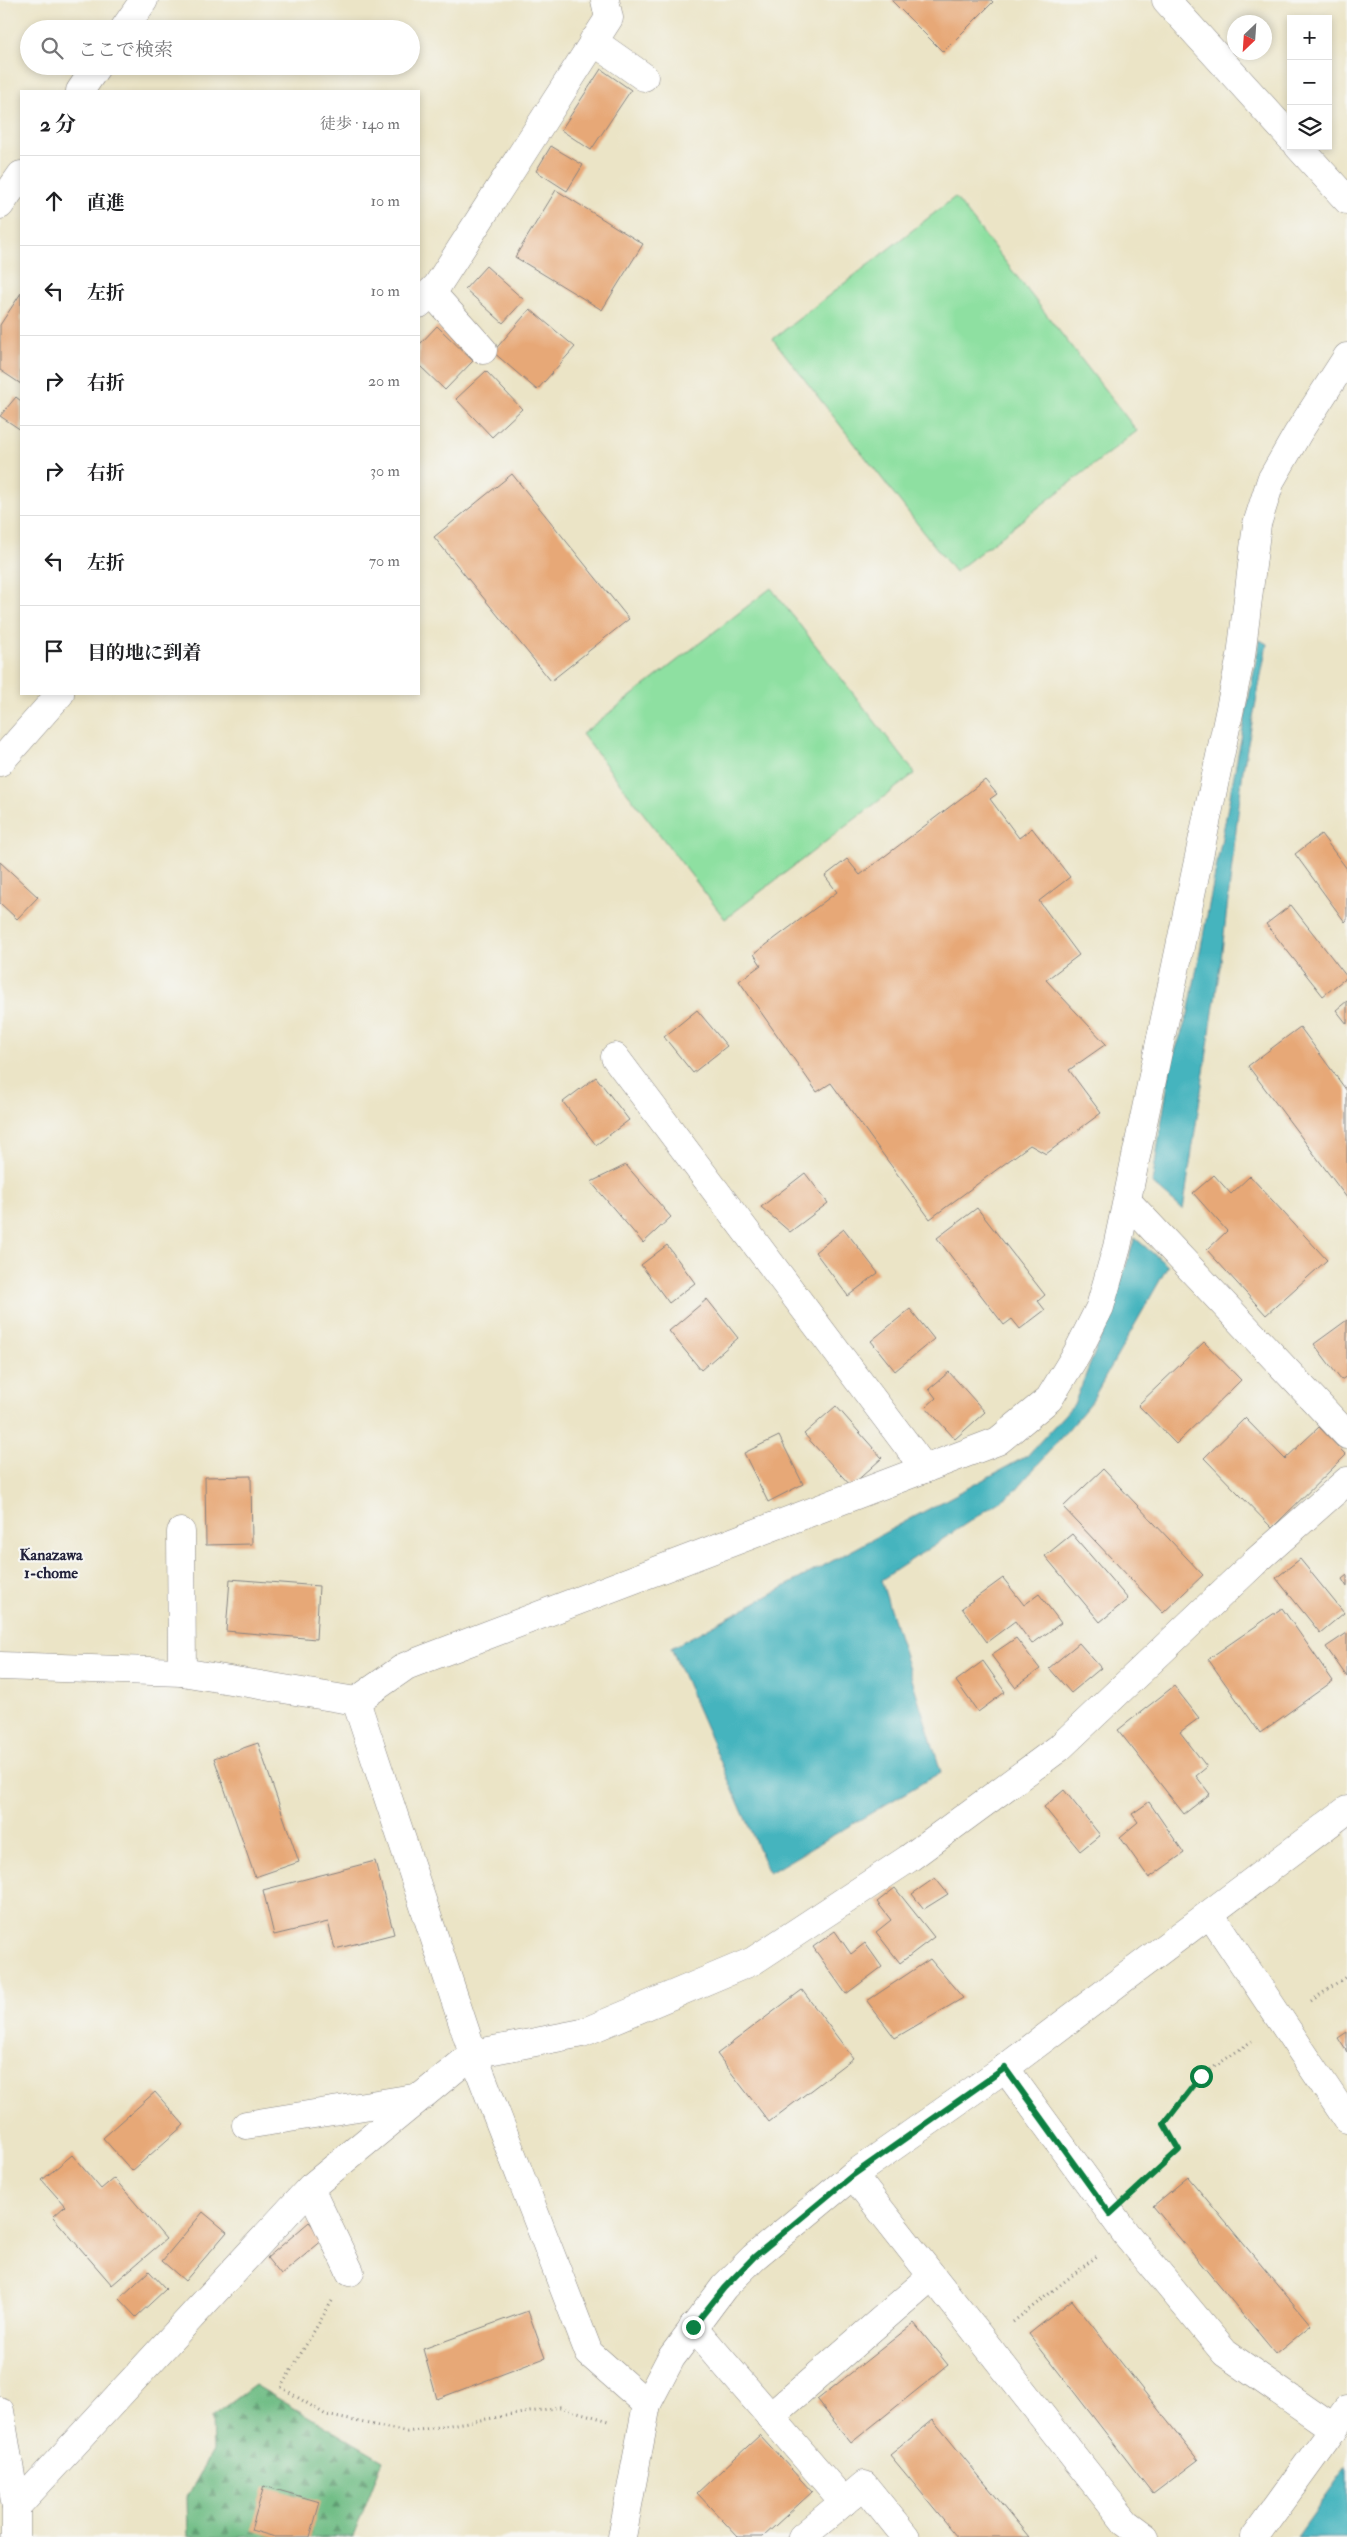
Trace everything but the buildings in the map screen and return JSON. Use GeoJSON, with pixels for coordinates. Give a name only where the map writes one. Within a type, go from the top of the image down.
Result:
{"type":"FeatureCollection","features":[{"type":"Feature","properties":{"kind":"street"},"geometry":{"type":"LineString","coordinates":[[130,20],[144,0]]}},
{"type":"Feature","properties":{"kind":"street"},"geometry":{"type":"LineString","coordinates":[[484,350],[425,298],[437,286],[608,18],[606,0]]}},
{"type":"Feature","properties":{"kind":"street"},"geometry":{"type":"LineString","coordinates":[[1166,0],[1287,134]]}},
{"type":"Feature","properties":{"kind":"street"},"geometry":{"type":"LineString","coordinates":[[593,41],[644,77]]}},
{"type":"Feature","properties":{"kind":"street"},"geometry":{"type":"LineString","coordinates":[[81,90],[92,75]]}},
{"type":"Feature","properties":{"kind":"street"},"geometry":{"type":"LineString","coordinates":[[1302,150],[1347,200]]}},
{"type":"Feature","properties":{"kind":"street"},"geometry":{"type":"LineString","coordinates":[[0,205],[20,176]]}},
{"type":"Feature","properties":{"kind":"street"},"geometry":{"type":"LineString","coordinates":[[0,1666],[182,1672],[356,1701],[406,1666],[998,1441],[1049,1399],[1077,1353],[1100,1307],[1117,1247],[1241,656],[1257,524],[1271,480],[1298,432],[1347,357]]}},
{"type":"Feature","properties":{"kind":"street"},"geometry":{"type":"LineString","coordinates":[[0,762],[59,695]]}},
{"type":"Feature","properties":{"kind":"street"},"geometry":{"type":"LineString","coordinates":[[615,1056],[925,1469]]}},
{"type":"Feature","properties":{"kind":"street"},"geometry":{"type":"LineString","coordinates":[[1127,1202],[1347,1435]]}},
{"type":"Feature","properties":{"kind":"street"},"geometry":{"type":"LineString","coordinates":[[16,2507],[310,2188],[473,2054],[582,2033],[761,1956],[908,1859],[1059,1748],[1254,1563],[1347,1481]]}},
{"type":"Feature","properties":{"kind":"street"},"geometry":{"type":"LineString","coordinates":[[181,1532],[182,1672]]}},
{"type":"Feature","properties":{"kind":"street"},"geometry":{"type":"LineString","coordinates":[[356,1701],[473,2054],[589,2353],[648,2404]]}},
{"type":"Feature","properties":{"kind":"street"},"geometry":{"type":"LineString","coordinates":[[622,2537],[648,2404],[671,2358],[693,2327],[724,2288],[754,2257],[853,2175],[1005,2068],[1347,1810]]}},
{"type":"Feature","properties":{"kind":"street"},"geometry":{"type":"LineString","coordinates":[[1210,1914],[1347,2119]]}},
{"type":"Feature","properties":{"kind":"street"},"geometry":{"type":"LineString","coordinates":[[1005,2068],[1118,2224],[1225,2353],[1340,2420],[1255,2537]]}},
{"type":"Feature","properties":{"kind":"street"},"geometry":{"type":"LineString","coordinates":[[246,2125],[422,2096]]}},
{"type":"Feature","properties":{"kind":"street"},"geometry":{"type":"LineString","coordinates":[[853,2175],[1126,2524],[1145,2537]]}},
{"type":"Feature","properties":{"kind":"street"},"geometry":{"type":"LineString","coordinates":[[310,2188],[350,2272]]}},
{"type":"Feature","properties":{"kind":"street"},"geometry":{"type":"LineString","coordinates":[[770,2416],[932,2276]]}},
{"type":"Feature","properties":{"kind":"street"},"geometry":{"type":"LineString","coordinates":[[693,2327],[770,2416],[854,2494],[906,2537]]}},
{"type":"Feature","properties":{"kind":"street"},"geometry":{"type":"LineString","coordinates":[[0,2411],[16,2507],[16,2537]]}},
{"type":"Feature","properties":{"kind":"street"},"geometry":{"type":"LineString","coordinates":[[802,2537],[854,2494]]}},
{"type":"Feature","properties":{"kind":"path"},"geometry":{"type":"LineString","coordinates":[[985,2343],[1118,2224],[1179,2150],[1164,2124],[1201,2076],[1347,1976]]}},
{"type":"Feature","properties":{"kind":"path"},"geometry":{"type":"LineString","coordinates":[[350,2272],[281,2387],[326,2415],[407,2432],[560,2407],[643,2430]]}},
{"type":"Feature","properties":{"kind":"green space"},"geometry":{"type":"Polygon","coordinates":[[[955,197],[1137,431],[955,572],[773,339],[955,197]]]}},
{"type":"Feature","properties":{"kind":"green space"},"geometry":{"type":"Polygon","coordinates":[[[771,588],[915,773],[725,919],[582,734],[771,588]]]}},
{"type":"Feature","properties":{"kind":"green space"},"geometry":{"type":"Polygon","coordinates":[[[255,2385],[383,2460],[353,2537],[188,2537],[187,2497],[213,2451],[212,2417],[255,2385]]]}},
{"type":"Feature","properties":{"kind":"water"},"geometry":{"type":"Polygon","coordinates":[[[1260,640],[1267,644],[1243,770],[1221,960],[1183,1210],[1152,1183],[1171,1063],[1188,1014],[1260,640]]]}},
{"type":"Feature","properties":{"kind":"water"},"geometry":{"type":"Polygon","coordinates":[[[1135,1238],[1168,1266],[1090,1404],[1014,1492],[881,1580],[941,1772],[769,1873],[671,1648],[1027,1456],[1074,1404],[1109,1317],[1135,1238]]]}},
{"type":"Feature","properties":{"kind":"water"},"geometry":{"type":"Polygon","coordinates":[[[1347,2467],[1347,2537],[1297,2537],[1347,2467]]]}},
{"type":"Feature","properties":{"kind":"district","name":"Kanazawa 1-chome"},"geometry":{"type":"Point","coordinates":[51,1563]}},
{"type":"Feature","properties":{"kind":"route"},"geometry":{"type":"LineString","coordinates":[[693,2327],[724,2288],[754,2257],[853,2175],[1005,2068],[1110,2214],[1179,2150],[1164,2124],[1201,2076]]}}]}
